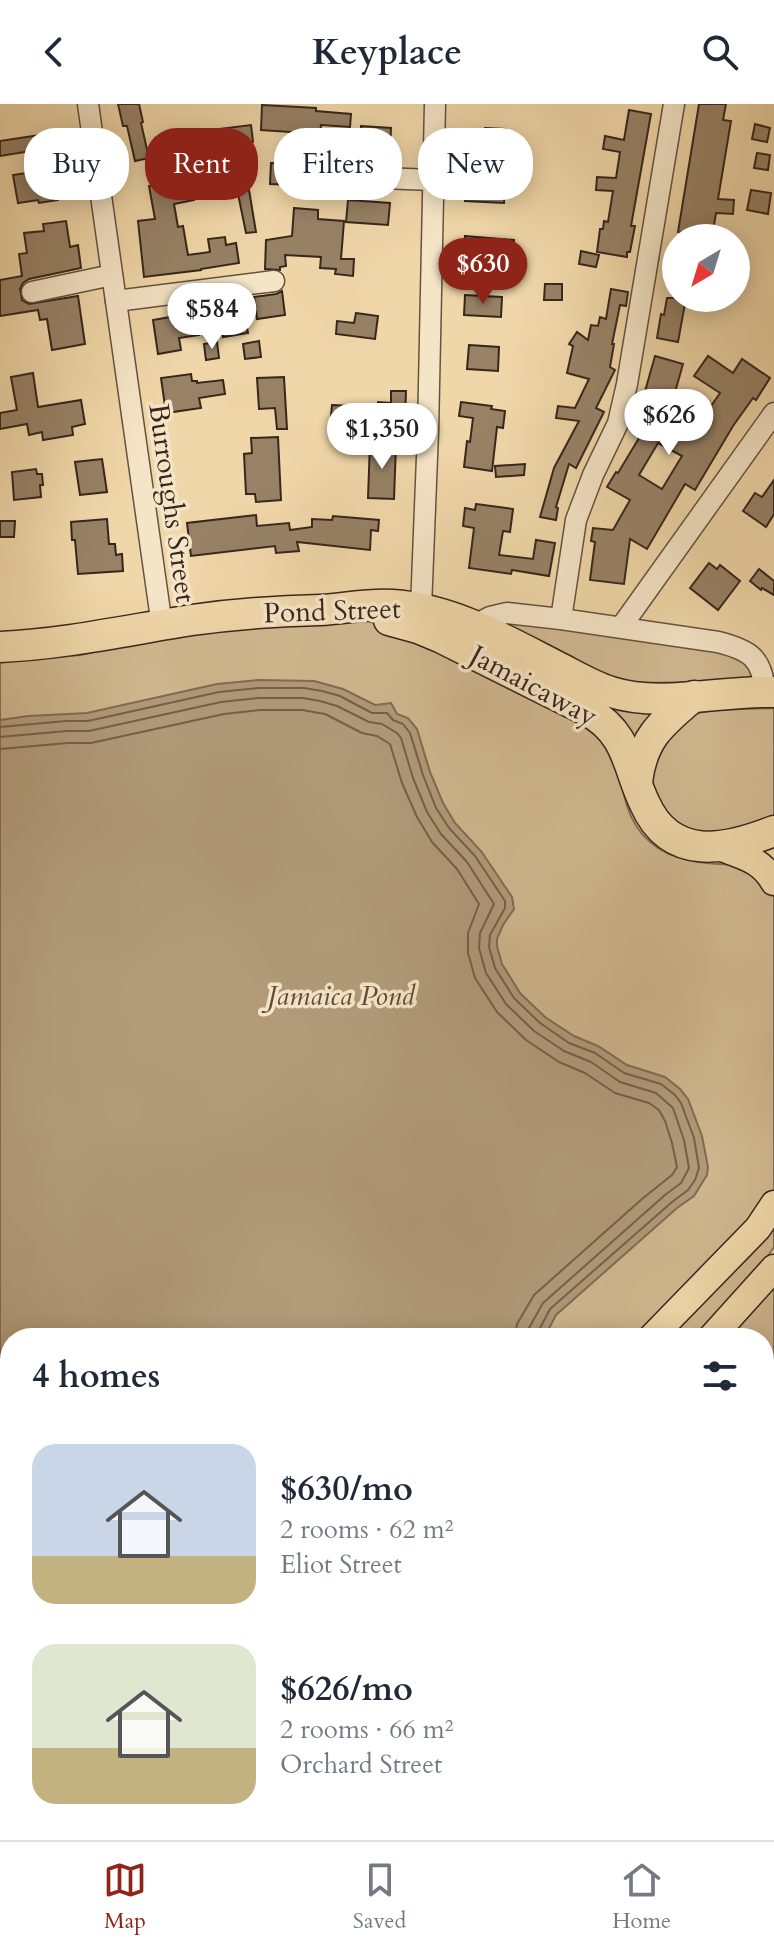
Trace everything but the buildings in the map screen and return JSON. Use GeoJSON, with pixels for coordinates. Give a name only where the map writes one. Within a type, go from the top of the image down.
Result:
{"type":"FeatureCollection","features":[{"type":"Feature","properties":{"kind":"highway","name":"Pond Street"},"geometry":{"type":"LineString","coordinates":[[0,647],[71,641],[239,614],[324,610],[354,605],[421,608],[475,625]]}},
{"type":"Feature","properties":{"kind":"highway","name":"Jamaicaway"},"geometry":{"type":"LineString","coordinates":[[324,610],[376,618],[426,631],[588,711],[608,725],[620,740],[648,810],[665,832],[681,842],[693,846],[719,847],[749,841],[774,831]]}},
{"type":"Feature","properties":{"kind":"highway","name":"Jamaicaway"},"geometry":{"type":"LineString","coordinates":[[475,625],[612,692],[643,698],[769,691]]}},
{"type":"Feature","properties":{"kind":"highway"},"geometry":{"type":"LineString","coordinates":[[637,782],[640,762],[650,739],[662,723],[694,696]]}},
{"type":"Feature","properties":{"kind":"main road"},"geometry":{"type":"LineString","coordinates":[[719,847],[760,863],[774,882]]}},
{"type":"Feature","properties":{"kind":"main road"},"geometry":{"type":"LineString","coordinates":[[661,1328],[758,1228],[774,1204]]}},
{"type":"Feature","properties":{"kind":"main road"},"geometry":{"type":"LineString","coordinates":[[720,1328],[774,1268]]}},
{"type":"Feature","properties":{"kind":"street","name":"Burroughs Street"},"geometry":{"type":"LineString","coordinates":[[88,104],[162,626]]}},
{"type":"Feature","properties":{"kind":"street"},"geometry":{"type":"LineString","coordinates":[[434,128],[435,104]]}},
{"type":"Feature","properties":{"kind":"street"},"geometry":{"type":"LineString","coordinates":[[561,619],[576,520],[618,423],[627,384],[674,104]]}},
{"type":"Feature","properties":{"kind":"street"},"geometry":{"type":"LineString","coordinates":[[421,608],[432,200]]}},
{"type":"Feature","properties":{"kind":"street"},"geometry":{"type":"LineString","coordinates":[[32,292],[112,275]]}},
{"type":"Feature","properties":{"kind":"street"},"geometry":{"type":"LineString","coordinates":[[116,301],[274,281]]}},
{"type":"Feature","properties":{"kind":"street"},"geometry":{"type":"LineString","coordinates":[[621,627],[774,413]]}},
{"type":"Feature","properties":{"kind":"street"},"geometry":{"type":"LineString","coordinates":[[475,625],[507,613],[709,641],[736,648],[754,658],[769,691]]}},
{"type":"Feature","properties":{"kind":"green space","name":"Jamaica Pond"},"geometry":{"type":"Polygon","coordinates":[[[336,620],[366,621],[386,626],[600,733],[619,766],[624,795],[633,820],[646,838],[663,851],[704,863],[774,864],[774,1247],[707,1328],[0,1328],[0,662],[81,655],[147,639],[269,623],[336,620]]]}},
{"type":"Feature","properties":{"kind":"green space"},"geometry":{"type":"Polygon","coordinates":[[[502,622],[732,654],[749,666],[752,679],[746,682],[620,683],[502,622]]]}},
{"type":"Feature","properties":{"kind":"green space"},"geometry":{"type":"Polygon","coordinates":[[[442,623],[655,710],[636,739],[442,623]]]}},
{"type":"Feature","properties":{"kind":"green space"},"geometry":{"type":"Polygon","coordinates":[[[774,708],[774,818],[725,837],[677,829],[650,785],[651,756],[691,714],[774,708]]]}},
{"type":"Feature","properties":{"kind":"green space"},"geometry":{"type":"Polygon","coordinates":[[[774,1277],[774,1328],[730,1328],[774,1277]]]}},
{"type":"Feature","properties":{"kind":"water","name":"Jamaica Pond"},"geometry":{"type":"Polygon","coordinates":[[[258,680],[314,681],[343,689],[375,705],[391,703],[397,714],[408,718],[417,729],[430,772],[455,823],[481,851],[512,897],[514,909],[503,925],[497,946],[502,964],[520,993],[545,1017],[574,1036],[598,1046],[627,1065],[665,1077],[688,1099],[702,1136],[707,1175],[694,1196],[556,1315],[549,1328],[0,1328],[0,720],[87,713],[217,684],[258,680]]]}}]}
